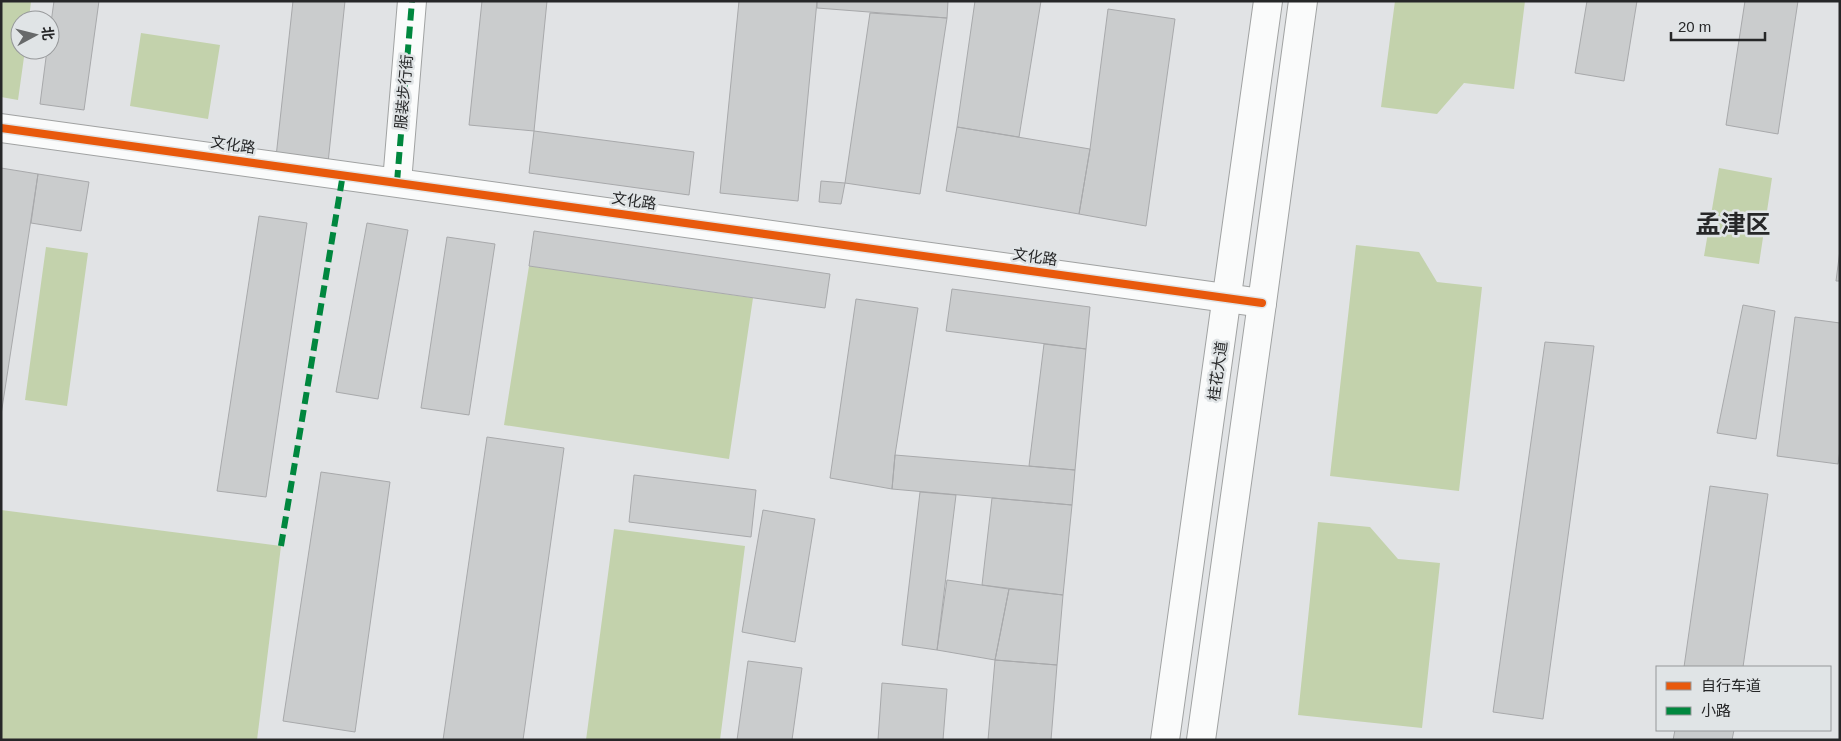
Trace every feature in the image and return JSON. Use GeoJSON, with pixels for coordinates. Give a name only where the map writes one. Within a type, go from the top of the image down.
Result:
{"type":"FeatureCollection","features":[{"type":"Feature","properties":{"kind":"main road","name":"服装步行街"},"geometry":{"type":"LineString","coordinates":[[397,182],[412,1]]}},
{"type":"Feature","properties":{"kind":"main road","name":"桂花大道"},"geometry":{"type":"LineString","coordinates":[[1165,740],[1268,1]]}},
{"type":"Feature","properties":{"kind":"main road"},"geometry":{"type":"LineString","coordinates":[[1200,740],[1303,1]]}},
{"type":"Feature","properties":{"kind":"main road","name":"文化路"},"geometry":{"type":"LineString","coordinates":[[1,128],[1262,303]]}},
{"type":"Feature","properties":{"kind":"green space"},"geometry":{"type":"Polygon","coordinates":[[[1,1],[31,1],[30,10],[10,10],[10,60],[24,60],[18,100],[1,97],[1,1]]]}},
{"type":"Feature","properties":{"kind":"green space"},"geometry":{"type":"Polygon","coordinates":[[[1395,1],[1525,1],[1514,89],[1464,83],[1437,114],[1381,107],[1395,1]]]}},
{"type":"Feature","properties":{"kind":"green space"},"geometry":{"type":"Polygon","coordinates":[[[141,33],[220,45],[208,119],[130,106],[141,33]]]}},
{"type":"Feature","properties":{"kind":"green space"},"geometry":{"type":"Polygon","coordinates":[[[1719,168],[1772,178],[1759,264],[1704,256],[1719,168]]]}},
{"type":"Feature","properties":{"kind":"green space"},"geometry":{"type":"Polygon","coordinates":[[[1356,245],[1419,252],[1437,282],[1482,287],[1459,491],[1330,476],[1356,245]]]}},
{"type":"Feature","properties":{"kind":"green space"},"geometry":{"type":"Polygon","coordinates":[[[46,247],[88,253],[67,406],[25,400],[46,247]]]}},
{"type":"Feature","properties":{"kind":"green space"},"geometry":{"type":"Polygon","coordinates":[[[529,266],[753,298],[729,459],[504,425],[529,266]]]}},
{"type":"Feature","properties":{"kind":"green space"},"geometry":{"type":"Polygon","coordinates":[[[1,510],[281,546],[257,740],[1,740],[1,510]]]}},
{"type":"Feature","properties":{"kind":"green space"},"geometry":{"type":"Polygon","coordinates":[[[1318,522],[1370,527],[1398,559],[1440,563],[1422,728],[1298,715],[1318,522]]]}},
{"type":"Feature","properties":{"kind":"green space"},"geometry":{"type":"Polygon","coordinates":[[[614,529],[745,546],[720,740],[586,740],[614,529]]]}},
{"type":"Feature","properties":{"kind":"building"},"geometry":{"type":"Polygon","coordinates":[[[54,1],[99,1],[84,110],[40,104],[46,60],[60,60],[60,10],[53,10],[54,1]]]}},
{"type":"Feature","properties":{"kind":"building"},"geometry":{"type":"Polygon","coordinates":[[[293,1],[345,1],[328,163],[276,157],[293,1]]]}},
{"type":"Feature","properties":{"kind":"building"},"geometry":{"type":"Polygon","coordinates":[[[482,1],[547,1],[534,131],[469,125],[482,1]]]}},
{"type":"Feature","properties":{"kind":"building"},"geometry":{"type":"Polygon","coordinates":[[[739,1],[817,1],[798,201],[720,193],[739,1]]]}},
{"type":"Feature","properties":{"kind":"building"},"geometry":{"type":"Polygon","coordinates":[[[817,1],[948,1],[947,18],[817,8],[817,1]]]}},
{"type":"Feature","properties":{"kind":"building"},"geometry":{"type":"Polygon","coordinates":[[[975,1],[1041,1],[1019,137],[957,127],[975,1]]]}},
{"type":"Feature","properties":{"kind":"building"},"geometry":{"type":"Polygon","coordinates":[[[1587,1],[1637,1],[1624,81],[1575,73],[1587,1]]]}},
{"type":"Feature","properties":{"kind":"building"},"geometry":{"type":"Polygon","coordinates":[[[1745,1],[1798,1],[1778,134],[1726,125],[1745,1]]]}},
{"type":"Feature","properties":{"kind":"building"},"geometry":{"type":"Polygon","coordinates":[[[1108,9],[1175,19],[1146,226],[1079,214],[1090,149],[1108,9]]]}},
{"type":"Feature","properties":{"kind":"building"},"geometry":{"type":"Polygon","coordinates":[[[870,13],[947,18],[920,194],[845,183],[870,13]]]}},
{"type":"Feature","properties":{"kind":"building"},"geometry":{"type":"Polygon","coordinates":[[[957,127],[1090,149],[1079,214],[946,191],[957,127]]]}},
{"type":"Feature","properties":{"kind":"building"},"geometry":{"type":"Polygon","coordinates":[[[534,131],[694,152],[689,195],[529,173],[534,131]]]}},
{"type":"Feature","properties":{"kind":"building"},"geometry":{"type":"Polygon","coordinates":[[[1,168],[38,174],[1,415],[1,168]]]}},
{"type":"Feature","properties":{"kind":"building"},"geometry":{"type":"Polygon","coordinates":[[[38,174],[89,182],[81,231],[31,223],[38,174]]]}},
{"type":"Feature","properties":{"kind":"building"},"geometry":{"type":"Polygon","coordinates":[[[821,181],[845,183],[841,204],[819,202],[821,181]]]}},
{"type":"Feature","properties":{"kind":"building"},"geometry":{"type":"Polygon","coordinates":[[[259,216],[307,223],[266,497],[217,491],[259,216]]]}},
{"type":"Feature","properties":{"kind":"building"},"geometry":{"type":"Polygon","coordinates":[[[367,223],[408,230],[378,399],[336,392],[367,223]]]}},
{"type":"Feature","properties":{"kind":"building"},"geometry":{"type":"Polygon","coordinates":[[[534,231],[830,274],[825,308],[529,266],[534,231]]]}},
{"type":"Feature","properties":{"kind":"building"},"geometry":{"type":"Polygon","coordinates":[[[447,237],[495,244],[469,415],[421,408],[447,237]]]}},
{"type":"Feature","properties":{"kind":"building"},"geometry":{"type":"Polygon","coordinates":[[[1840,250],[1840,281],[1836,281],[1840,250]]]}},
{"type":"Feature","properties":{"kind":"building"},"geometry":{"type":"Polygon","coordinates":[[[952,289],[1090,307],[1086,349],[946,331],[952,289]]]}},
{"type":"Feature","properties":{"kind":"building"},"geometry":{"type":"Polygon","coordinates":[[[856,299],[918,308],[895,455],[892,489],[830,478],[856,299]]]}},
{"type":"Feature","properties":{"kind":"building"},"geometry":{"type":"Polygon","coordinates":[[[1743,305],[1775,311],[1756,439],[1717,433],[1743,305]]]}},
{"type":"Feature","properties":{"kind":"building"},"geometry":{"type":"Polygon","coordinates":[[[1795,317],[1840,323],[1840,450],[1838,464],[1777,456],[1795,317]]]}},
{"type":"Feature","properties":{"kind":"building"},"geometry":{"type":"Polygon","coordinates":[[[1545,342],[1594,346],[1543,719],[1493,712],[1545,342]]]}},
{"type":"Feature","properties":{"kind":"building"},"geometry":{"type":"Polygon","coordinates":[[[1044,344],[1086,349],[1075,470],[1029,466],[1044,344]]]}},
{"type":"Feature","properties":{"kind":"building"},"geometry":{"type":"Polygon","coordinates":[[[487,437],[564,448],[523,740],[443,740],[487,437]]]}},
{"type":"Feature","properties":{"kind":"building"},"geometry":{"type":"Polygon","coordinates":[[[895,455],[1075,470],[1072,505],[892,489],[895,455]]]}},
{"type":"Feature","properties":{"kind":"building"},"geometry":{"type":"Polygon","coordinates":[[[321,472],[390,482],[355,732],[283,721],[321,472]]]}},
{"type":"Feature","properties":{"kind":"building"},"geometry":{"type":"Polygon","coordinates":[[[634,475],[756,490],[751,537],[629,522],[634,475]]]}},
{"type":"Feature","properties":{"kind":"building"},"geometry":{"type":"Polygon","coordinates":[[[1710,486],[1768,494],[1743,666],[1684,666],[1710,486]]]}},
{"type":"Feature","properties":{"kind":"building"},"geometry":{"type":"Polygon","coordinates":[[[920,492],[956,495],[937,650],[902,645],[920,492]]]}},
{"type":"Feature","properties":{"kind":"building"},"geometry":{"type":"Polygon","coordinates":[[[992,498],[1072,505],[1063,595],[982,585],[992,498]]]}},
{"type":"Feature","properties":{"kind":"building"},"geometry":{"type":"Polygon","coordinates":[[[763,510],[815,519],[795,642],[742,632],[763,510]]]}},
{"type":"Feature","properties":{"kind":"building"},"geometry":{"type":"Polygon","coordinates":[[[947,580],[1009,589],[995,660],[937,650],[947,580]]]}},
{"type":"Feature","properties":{"kind":"building"},"geometry":{"type":"Polygon","coordinates":[[[1009,589],[1063,595],[1057,665],[995,660],[1009,589]]]}},
{"type":"Feature","properties":{"kind":"building"},"geometry":{"type":"Polygon","coordinates":[[[995,660],[1057,665],[1051,740],[988,740],[995,660]]]}},
{"type":"Feature","properties":{"kind":"building"},"geometry":{"type":"Polygon","coordinates":[[[748,661],[802,668],[792,740],[737,740],[748,661]]]}},
{"type":"Feature","properties":{"kind":"building"},"geometry":{"type":"Polygon","coordinates":[[[882,683],[947,689],[943,740],[878,740],[882,683]]]}},
{"type":"Feature","properties":{"kind":"building"},"geometry":{"type":"Polygon","coordinates":[[[1675,731],[1734,731],[1732,740],[1673,740],[1675,731]]]}},
{"type":"Feature","properties":{"kind":"marked path"},"geometry":{"type":"LineString","coordinates":[[397,182],[412,1]]}},
{"type":"Feature","properties":{"kind":"marked path"},"geometry":{"type":"LineString","coordinates":[[281,546],[343,174]]}},
{"type":"Feature","properties":{"kind":"cycle path"},"geometry":{"type":"LineString","coordinates":[[1,128],[1262,303]]}},
{"type":"Feature","properties":{"kind":"district","name":"孟津区"},"geometry":{"type":"Point","coordinates":[1733,224]}}]}
